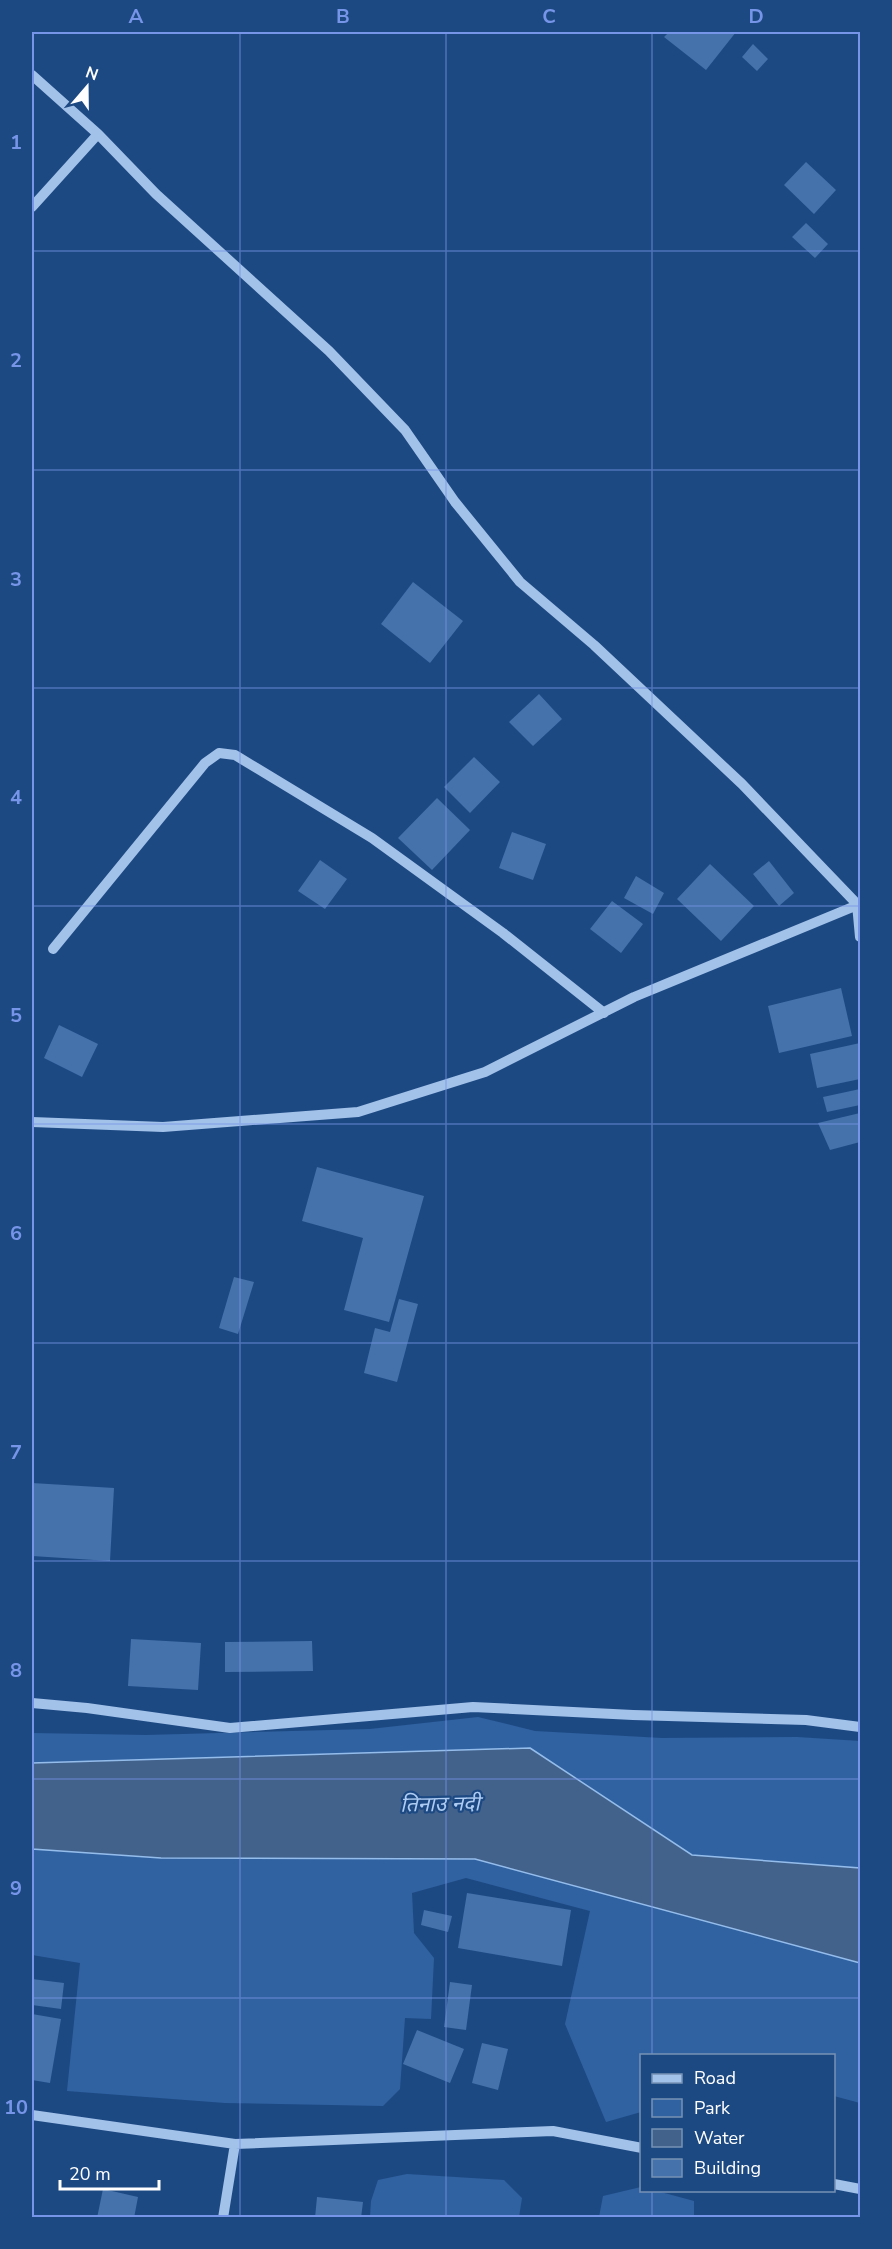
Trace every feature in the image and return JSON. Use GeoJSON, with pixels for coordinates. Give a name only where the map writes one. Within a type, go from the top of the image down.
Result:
{"type":"FeatureCollection","features":[{"type":"Feature","properties":{"kind":"street"},"geometry":{"type":"LineString","coordinates":[[32,75],[98,134],[156,194],[329,351],[405,430],[455,502],[520,582],[594,645],[742,784],[859,904],[861,937]]}},
{"type":"Feature","properties":{"kind":"street"},"geometry":{"type":"LineString","coordinates":[[32,207],[98,134]]}},
{"type":"Feature","properties":{"kind":"street"},"geometry":{"type":"LineString","coordinates":[[53,949],[205,763],[219,753],[235,755],[372,838],[503,933],[604,1013]]}},
{"type":"Feature","properties":{"kind":"street"},"geometry":{"type":"LineString","coordinates":[[32,1122],[163,1127],[358,1112],[485,1072],[634,997],[859,904]]}},
{"type":"Feature","properties":{"kind":"street"},"geometry":{"type":"LineString","coordinates":[[32,1703],[87,1708],[230,1728],[473,1707],[644,1716],[806,1720],[861,1727]]}},
{"type":"Feature","properties":{"kind":"street"},"geometry":{"type":"LineString","coordinates":[[32,2115],[235,2144],[553,2131],[640,2148]]}},
{"type":"Feature","properties":{"kind":"street"},"geometry":{"type":"LineString","coordinates":[[223,2217],[235,2144]]}},
{"type":"Feature","properties":{"kind":"street"},"geometry":{"type":"LineString","coordinates":[[835,2184],[861,2189]]}},
{"type":"Feature","properties":{"kind":"green space"},"geometry":{"type":"Polygon","coordinates":[[[478,1717],[535,1731],[662,1738],[797,1737],[860,1741],[860,1868],[692,1855],[530,1748],[32,1763],[32,1733],[146,1735],[370,1729],[478,1717]]]}},
{"type":"Feature","properties":{"kind":"green space"},"geometry":{"type":"Polygon","coordinates":[[[32,1849],[161,1858],[475,1859],[860,1963],[860,2103],[835,2096],[835,2054],[640,2054],[640,2112],[606,2122],[565,2024],[590,1911],[466,1878],[412,1893],[414,1933],[434,1958],[431,2019],[405,2018],[400,2089],[383,2106],[225,2103],[67,2091],[80,1963],[32,1955],[32,1849]]]}},
{"type":"Feature","properties":{"kind":"green space"},"geometry":{"type":"Polygon","coordinates":[[[407,2174],[504,2180],[522,2198],[519,2217],[370,2217],[371,2201],[378,2180],[407,2174]]]}},
{"type":"Feature","properties":{"kind":"green space"},"geometry":{"type":"Polygon","coordinates":[[[640,2187],[640,2192],[661,2192],[694,2201],[694,2217],[599,2217],[603,2196],[640,2187]]]}},
{"type":"Feature","properties":{"kind":"water","name":"तिनाउ नदी"},"geometry":{"type":"Polygon","coordinates":[[[530,1748],[692,1855],[860,1868],[860,1963],[475,1859],[161,1858],[32,1849],[32,1763],[530,1748]]]}},
{"type":"Feature","properties":{"kind":"building"},"geometry":{"type":"Polygon","coordinates":[[[669,32],[736,32],[706,70],[664,37],[669,32]]]}},
{"type":"Feature","properties":{"kind":"building"},"geometry":{"type":"Polygon","coordinates":[[[753,44],[768,59],[757,71],[742,57],[753,44]]]}},
{"type":"Feature","properties":{"kind":"building"},"geometry":{"type":"Polygon","coordinates":[[[806,162],[836,190],[814,214],[784,185],[806,162]]]}},
{"type":"Feature","properties":{"kind":"building"},"geometry":{"type":"Polygon","coordinates":[[[806,223],[828,244],[815,258],[792,237],[806,223]]]}},
{"type":"Feature","properties":{"kind":"building"},"geometry":{"type":"Polygon","coordinates":[[[413,582],[463,621],[430,663],[381,624],[413,582]]]}},
{"type":"Feature","properties":{"kind":"building"},"geometry":{"type":"Polygon","coordinates":[[[539,694],[562,719],[533,746],[509,722],[539,694]]]}},
{"type":"Feature","properties":{"kind":"building"},"geometry":{"type":"Polygon","coordinates":[[[474,757],[500,782],[470,813],[444,787],[474,757]]]}},
{"type":"Feature","properties":{"kind":"building"},"geometry":{"type":"Polygon","coordinates":[[[437,798],[470,830],[432,870],[398,838],[437,798]]]}},
{"type":"Feature","properties":{"kind":"building"},"geometry":{"type":"Polygon","coordinates":[[[512,832],[546,844],[533,880],[499,868],[512,832]]]}},
{"type":"Feature","properties":{"kind":"building"},"geometry":{"type":"Polygon","coordinates":[[[320,860],[347,879],[325,909],[298,891],[320,860]]]}},
{"type":"Feature","properties":{"kind":"building"},"geometry":{"type":"Polygon","coordinates":[[[769,861],[794,893],[779,906],[753,874],[769,861]]]}},
{"type":"Feature","properties":{"kind":"building"},"geometry":{"type":"Polygon","coordinates":[[[710,864],[754,906],[721,941],[677,899],[710,864]]]}},
{"type":"Feature","properties":{"kind":"building"},"geometry":{"type":"Polygon","coordinates":[[[636,876],[664,893],[653,914],[624,898],[636,876]]]}},
{"type":"Feature","properties":{"kind":"building"},"geometry":{"type":"Polygon","coordinates":[[[612,901],[643,924],[621,953],[590,929],[612,901]]]}},
{"type":"Feature","properties":{"kind":"building"},"geometry":{"type":"Polygon","coordinates":[[[841,988],[852,1036],[779,1053],[768,1006],[841,988]]]}},
{"type":"Feature","properties":{"kind":"building"},"geometry":{"type":"Polygon","coordinates":[[[59,1025],[98,1044],[82,1077],[44,1058],[59,1025]]]}},
{"type":"Feature","properties":{"kind":"building"},"geometry":{"type":"Polygon","coordinates":[[[860,1043],[860,1079],[817,1088],[810,1054],[860,1043]]]}},
{"type":"Feature","properties":{"kind":"building"},"geometry":{"type":"Polygon","coordinates":[[[860,1089],[860,1105],[827,1112],[823,1097],[860,1089]]]}},
{"type":"Feature","properties":{"kind":"building"},"geometry":{"type":"Polygon","coordinates":[[[860,1113],[860,1142],[830,1150],[818,1123],[860,1113]]]}},
{"type":"Feature","properties":{"kind":"building"},"geometry":{"type":"Polygon","coordinates":[[[317,1167],[424,1196],[389,1322],[344,1310],[363,1238],[302,1221],[317,1167]]]}},
{"type":"Feature","properties":{"kind":"building"},"geometry":{"type":"Polygon","coordinates":[[[234,1277],[254,1282],[238,1334],[219,1328],[234,1277]]]}},
{"type":"Feature","properties":{"kind":"building"},"geometry":{"type":"Polygon","coordinates":[[[399,1299],[418,1304],[397,1382],[364,1373],[375,1328],[390,1332],[399,1299]]]}},
{"type":"Feature","properties":{"kind":"building"},"geometry":{"type":"Polygon","coordinates":[[[32,1483],[114,1488],[110,1561],[32,1556],[32,1483]]]}},
{"type":"Feature","properties":{"kind":"building"},"geometry":{"type":"Polygon","coordinates":[[[131,1639],[201,1643],[198,1690],[128,1686],[131,1639]]]}},
{"type":"Feature","properties":{"kind":"building"},"geometry":{"type":"Polygon","coordinates":[[[312,1641],[313,1671],[225,1672],[225,1642],[312,1641]]]}},
{"type":"Feature","properties":{"kind":"building"},"geometry":{"type":"Polygon","coordinates":[[[467,1893],[571,1910],[562,1966],[458,1948],[467,1893]]]}},
{"type":"Feature","properties":{"kind":"building"},"geometry":{"type":"Polygon","coordinates":[[[424,1910],[452,1916],[448,1932],[421,1925],[424,1910]]]}},
{"type":"Feature","properties":{"kind":"building"},"geometry":{"type":"Polygon","coordinates":[[[32,1979],[64,1983],[61,2009],[32,2005],[32,1979]]]}},
{"type":"Feature","properties":{"kind":"building"},"geometry":{"type":"Polygon","coordinates":[[[450,1982],[472,1985],[466,2030],[444,2027],[450,1982]]]}},
{"type":"Feature","properties":{"kind":"building"},"geometry":{"type":"Polygon","coordinates":[[[32,2014],[61,2019],[50,2083],[32,2080],[32,2014]]]}},
{"type":"Feature","properties":{"kind":"building"},"geometry":{"type":"Polygon","coordinates":[[[417,2030],[464,2049],[450,2083],[403,2064],[417,2030]]]}},
{"type":"Feature","properties":{"kind":"building"},"geometry":{"type":"Polygon","coordinates":[[[482,2043],[508,2049],[498,2090],[472,2083],[482,2043]]]}},
{"type":"Feature","properties":{"kind":"building"},"geometry":{"type":"Polygon","coordinates":[[[103,2189],[138,2197],[134,2218],[97,2218],[103,2189]]]}},
{"type":"Feature","properties":{"kind":"building"},"geometry":{"type":"Polygon","coordinates":[[[317,2197],[363,2202],[361,2218],[315,2218],[317,2197]]]}}]}
